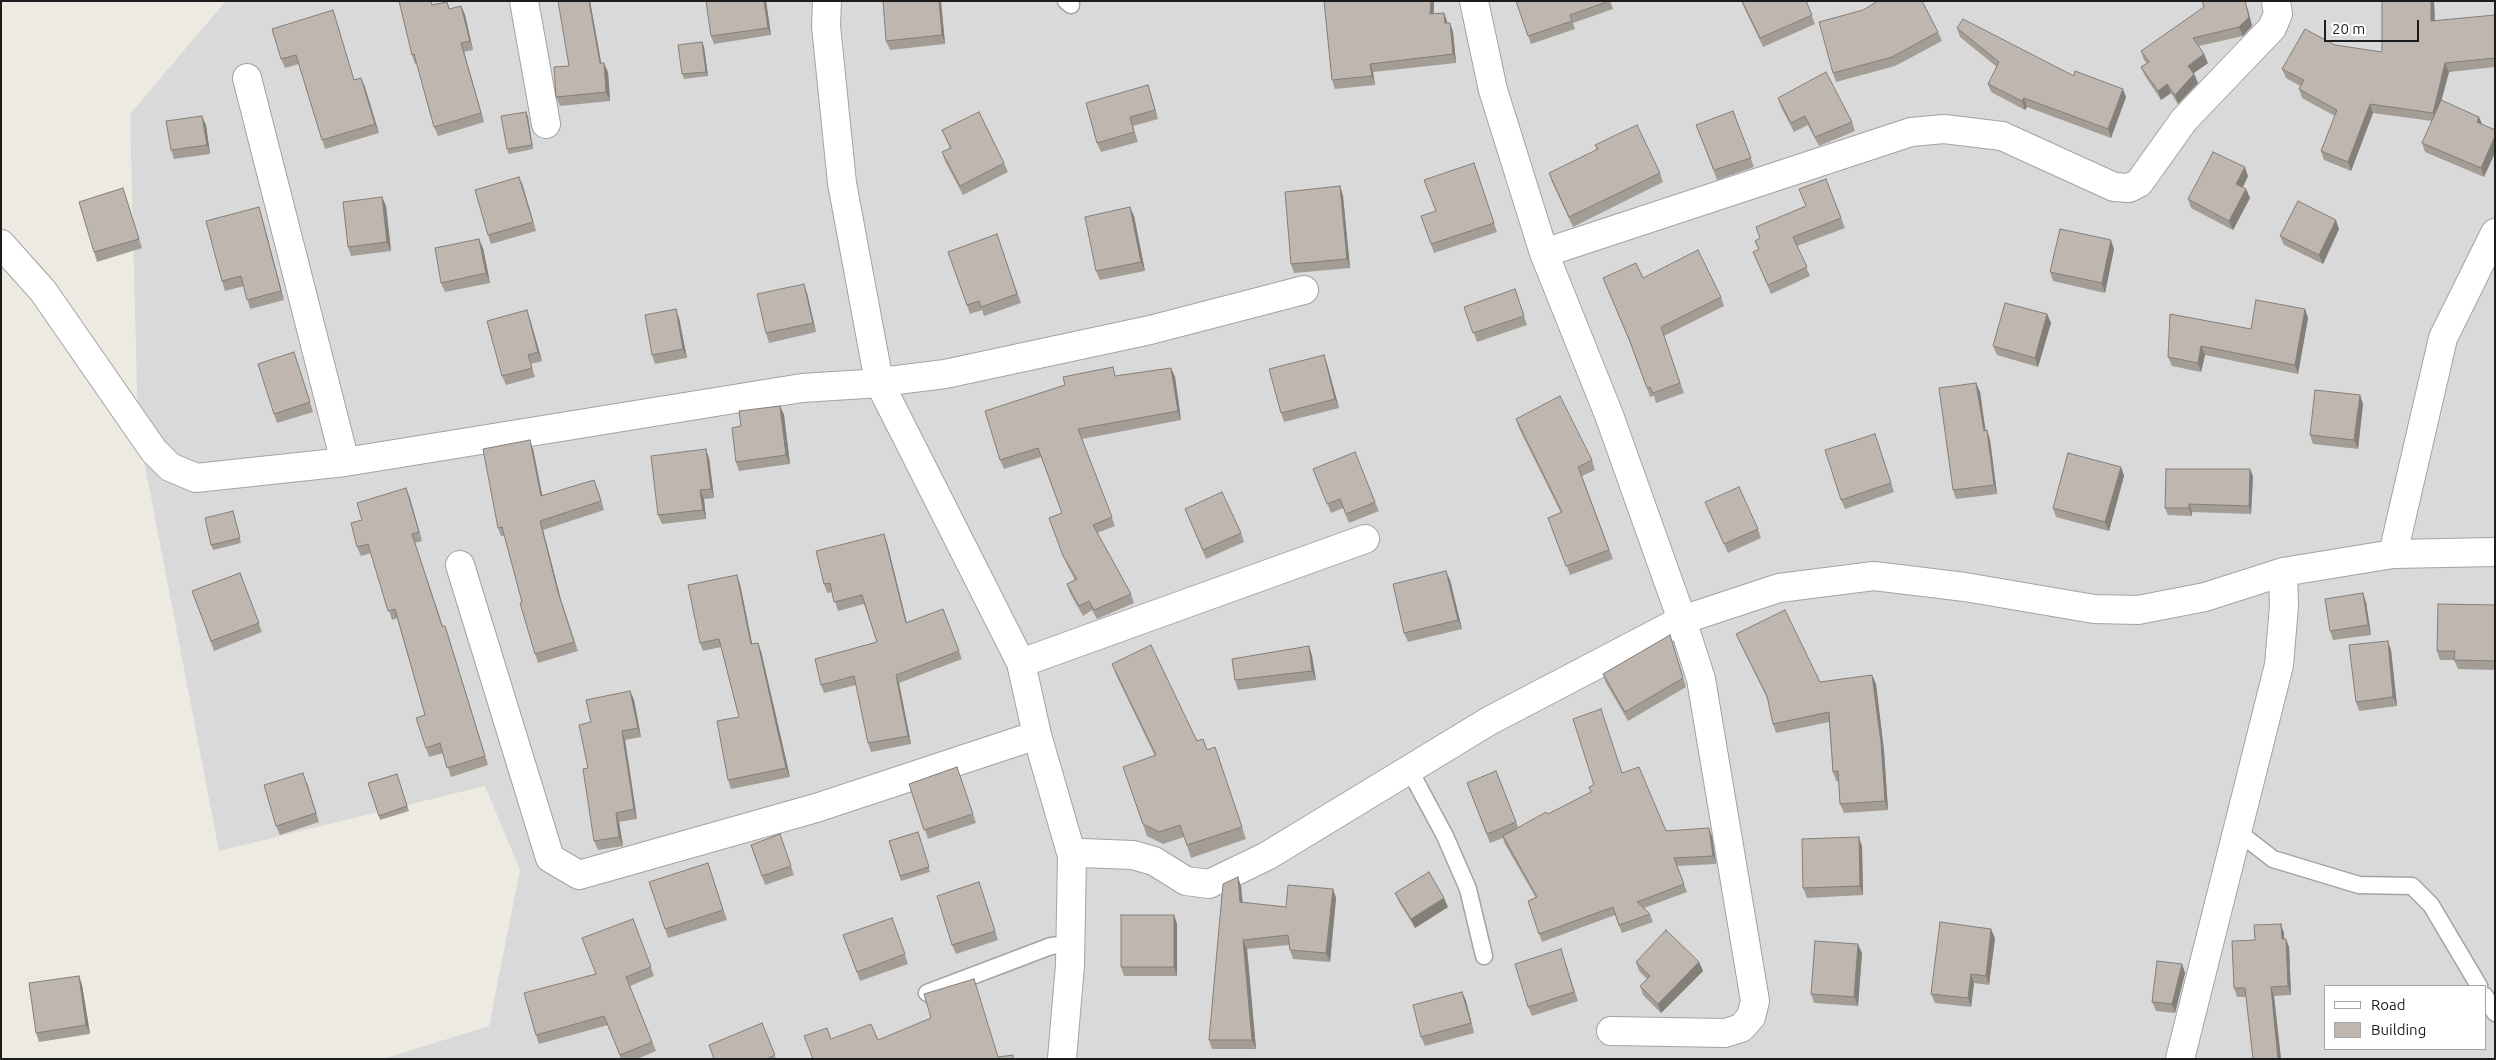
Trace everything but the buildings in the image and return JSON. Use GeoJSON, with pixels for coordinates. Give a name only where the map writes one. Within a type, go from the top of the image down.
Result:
{"type":"FeatureCollection","features":[{"type":"Feature","properties":{"kind":"street"},"geometry":{"type":"LineString","coordinates":[[524,1],[546,124]]}},
{"type":"Feature","properties":{"kind":"street"},"geometry":{"type":"LineString","coordinates":[[827,1],[826,26],[842,183],[879,382],[1021,663],[1037,735],[1072,856],[1070,944],[1062,1059]]}},
{"type":"Feature","properties":{"kind":"street"},"geometry":{"type":"LineString","coordinates":[[1474,1],[1493,90],[1544,253],[1609,415],[1682,620],[1700,679],[1755,1001],[1751,1017],[1746,1023],[1741,1028],[1725,1033],[1611,1031]]}},
{"type":"Feature","properties":{"kind":"street"},"geometry":{"type":"LineString","coordinates":[[1544,253],[1911,132],[1944,129],[2002,136],[2114,187],[2129,188],[2139,183],[2184,120],[2272,28],[2278,14],[2276,1]]}},
{"type":"Feature","properties":{"kind":"street"},"geometry":{"type":"LineString","coordinates":[[247,78],[345,462]]}},
{"type":"Feature","properties":{"kind":"street"},"geometry":{"type":"LineString","coordinates":[[2393,554],[2443,338],[2495,233]]}},
{"type":"Feature","properties":{"kind":"street"},"geometry":{"type":"LineString","coordinates":[[1,244],[44,291],[154,450],[170,467],[196,478],[345,462],[802,388],[879,382],[945,374],[1130,335],[1304,290]]}},
{"type":"Feature","properties":{"kind":"street"},"geometry":{"type":"LineString","coordinates":[[1021,663],[1364,539]]}},
{"type":"Feature","properties":{"kind":"street"},"geometry":{"type":"LineString","coordinates":[[1072,856],[1082,853],[1133,855],[1154,861],[1186,881],[1208,884],[1266,856],[1489,721],[1682,620],[1778,588],[1874,576],[1965,587],[2094,609],[2138,610],[2205,598],[2283,572],[2393,554],[2495,552]]}},
{"type":"Feature","properties":{"kind":"street"},"geometry":{"type":"LineString","coordinates":[[460,565],[550,858],[579,875],[816,808],[1037,735]]}},
{"type":"Feature","properties":{"kind":"street"},"geometry":{"type":"LineString","coordinates":[[2180,1059],[2279,664],[2284,606],[2283,572]]}},
{"type":"Feature","properties":{"kind":"lane"},"geometry":{"type":"LineString","coordinates":[[1409,769],[1445,836],[1468,889],[1484,956]]}},
{"type":"Feature","properties":{"kind":"lane"},"geometry":{"type":"LineString","coordinates":[[2237,831],[2273,859],[2359,885],[2412,886],[2431,905],[2478,985]]}},
{"type":"Feature","properties":{"kind":"lane"},"geometry":{"type":"LineString","coordinates":[[927,992],[1051,946],[1070,944]]}},
{"type":"Feature","properties":{"kind":"lane"},"geometry":{"type":"LineString","coordinates":[[2486,998],[2495,1014]]}},
{"type":"Feature","properties":{"kind":"shaded area"},"geometry":{"type":"Polygon","coordinates":[[[226,1],[2495,1],[2495,1059],[383,1059],[489,1026],[520,870],[485,786],[219,851],[138,429],[130,114],[226,1]]]}}]}
